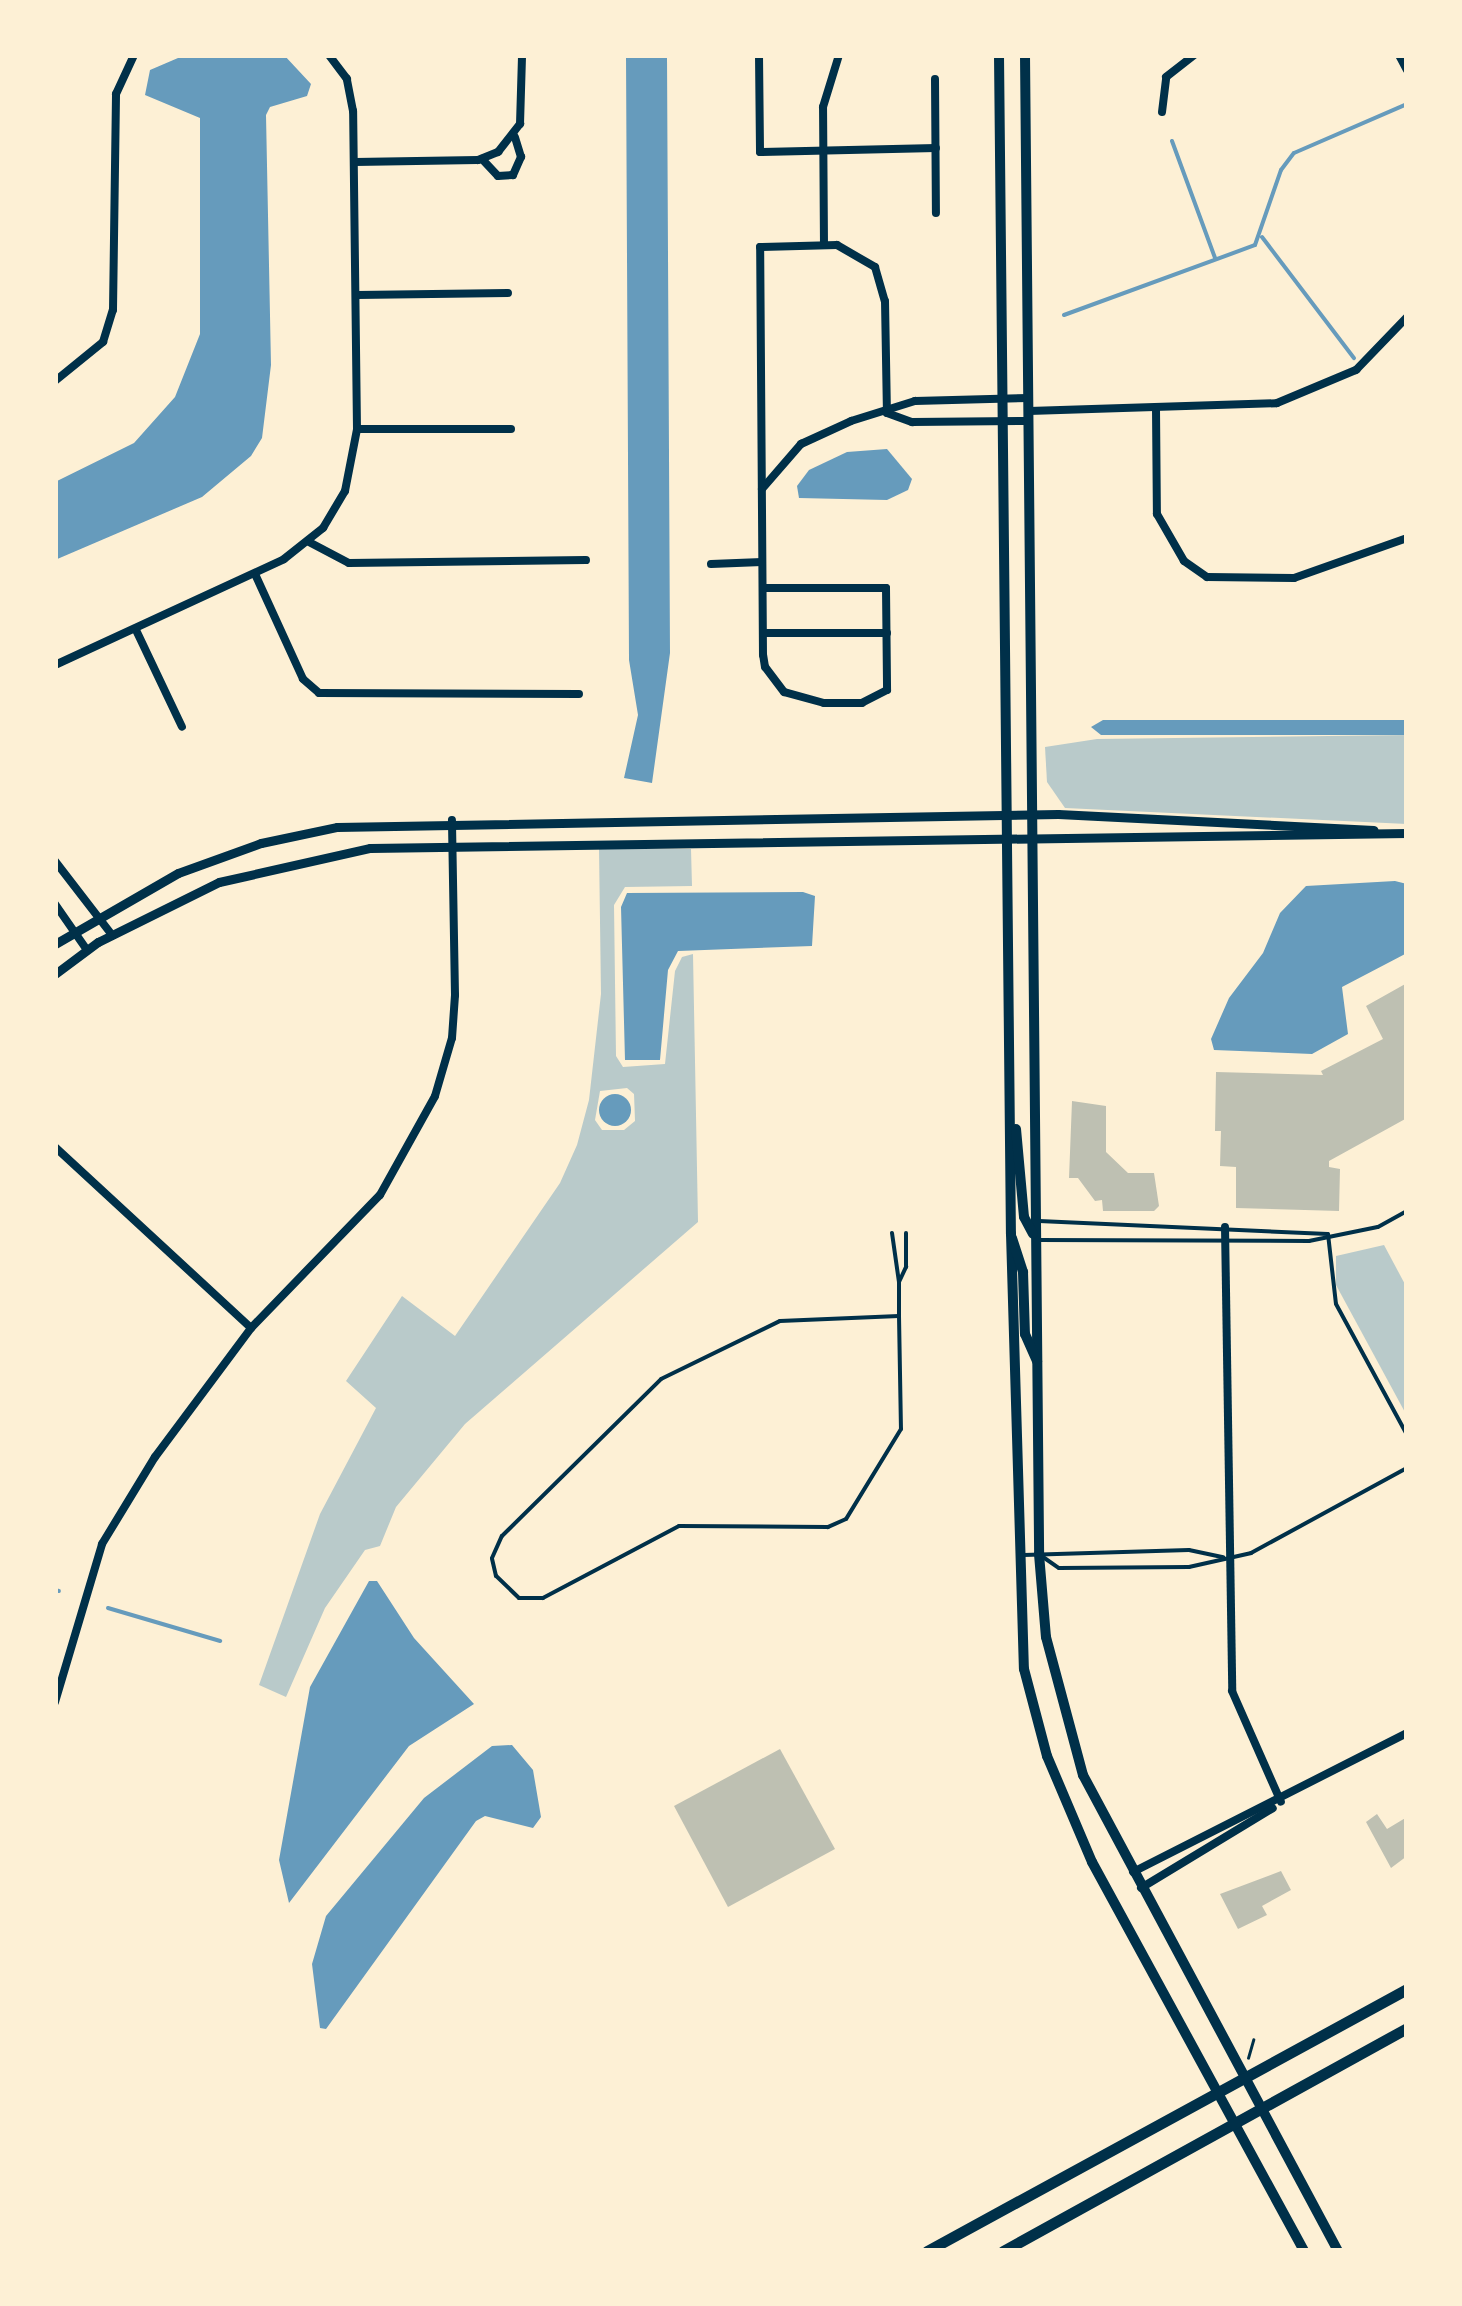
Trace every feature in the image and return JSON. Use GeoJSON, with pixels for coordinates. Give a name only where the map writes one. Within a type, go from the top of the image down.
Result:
{"type":"FeatureCollection","features":[{"type":"Feature","properties":{"kind":"main road"},"geometry":{"type":"LineString","coordinates":[[999,55],[1011,1234],[1016,1555],[1024,1670],[1065,1808],[1232,2126],[1304,2251]]}},
{"type":"Feature","properties":{"kind":"main road"},"geometry":{"type":"LineString","coordinates":[[1025,55],[1039,1554],[1058,1699],[1083,1775],[1132,1872],[1338,2251]]}},
{"type":"Feature","properties":{"kind":"main road"},"geometry":{"type":"LineString","coordinates":[[1010,1108],[1024,1217],[1036,1240]]}},
{"type":"Feature","properties":{"kind":"main road"},"geometry":{"type":"LineString","coordinates":[[1011,1234],[1021,1256],[1025,1334],[1037,1362]]}},
{"type":"Feature","properties":{"kind":"main road"},"geometry":{"type":"LineString","coordinates":[[927,2251],[1407,1989]]}},
{"type":"Feature","properties":{"kind":"main road"},"geometry":{"type":"LineString","coordinates":[[1002,2251],[1407,2028]]}},
{"type":"Feature","properties":{"kind":"street"},"geometry":{"type":"LineString","coordinates":[[55,381],[102,342],[113,310],[116,94],[134,55]]}},
{"type":"Feature","properties":{"kind":"street"},"geometry":{"type":"LineString","coordinates":[[55,665],[255,574],[309,542],[345,491],[356,429],[354,162],[350,93],[329,55]]}},
{"type":"Feature","properties":{"kind":"street"},"geometry":{"type":"LineString","coordinates":[[482,159],[498,176],[514,175],[522,157],[514,136],[522,55]]}},
{"type":"Feature","properties":{"kind":"street"},"geometry":{"type":"LineString","coordinates":[[759,55],[760,152],[936,148]]}},
{"type":"Feature","properties":{"kind":"street"},"geometry":{"type":"LineString","coordinates":[[824,246],[822,107],[839,55]]}},
{"type":"Feature","properties":{"kind":"street"},"geometry":{"type":"LineString","coordinates":[[1162,112],[1166,77],[1194,55]]}},
{"type":"Feature","properties":{"kind":"street"},"geometry":{"type":"LineString","coordinates":[[1400,55],[1407,70]]}},
{"type":"Feature","properties":{"kind":"street"},"geometry":{"type":"LineString","coordinates":[[935,79],[936,214]]}},
{"type":"Feature","properties":{"kind":"street"},"geometry":{"type":"LineString","coordinates":[[354,162],[482,159],[514,136]]}},
{"type":"Feature","properties":{"kind":"street"},"geometry":{"type":"LineString","coordinates":[[763,588],[886,588],[887,690],[862,703],[824,703],[784,692],[765,668],[762,562],[760,247],[824,246],[860,252],[883,282],[887,412]]}},
{"type":"Feature","properties":{"kind":"street"},"geometry":{"type":"LineString","coordinates":[[357,296],[508,293]]}},
{"type":"Feature","properties":{"kind":"street"},"geometry":{"type":"LineString","coordinates":[[762,490],[801,444],[914,402],[1003,399],[1029,410],[1277,403],[1317,391],[1356,370],[1407,316]]}},
{"type":"Feature","properties":{"kind":"street"},"geometry":{"type":"LineString","coordinates":[[1156,409],[1157,514],[1184,561],[1207,577],[1294,578],[1407,538]]}},
{"type":"Feature","properties":{"kind":"street"},"geometry":{"type":"LineString","coordinates":[[887,412],[912,422],[1003,422],[1029,410]]}},
{"type":"Feature","properties":{"kind":"street"},"geometry":{"type":"LineString","coordinates":[[356,429],[511,428]]}},
{"type":"Feature","properties":{"kind":"street"},"geometry":{"type":"LineString","coordinates":[[309,542],[349,563],[586,560]]}},
{"type":"Feature","properties":{"kind":"street"},"geometry":{"type":"LineString","coordinates":[[710,564],[762,562]]}},
{"type":"Feature","properties":{"kind":"street"},"geometry":{"type":"LineString","coordinates":[[255,574],[302,679],[319,693],[579,694]]}},
{"type":"Feature","properties":{"kind":"street"},"geometry":{"type":"LineString","coordinates":[[136,630],[182,728]]}},
{"type":"Feature","properties":{"kind":"street"},"geometry":{"type":"LineString","coordinates":[[763,634],[886,633]]}},
{"type":"Feature","properties":{"kind":"street"},"geometry":{"type":"LineString","coordinates":[[55,944],[164,880],[261,843],[336,827],[452,820],[1031,814],[1279,820],[1407,833],[453,844],[290,862],[219,882],[112,935],[55,974]]}},
{"type":"Feature","properties":{"kind":"street"},"geometry":{"type":"LineString","coordinates":[[55,1702],[102,1544],[155,1457],[250,1328],[380,1195],[436,1096],[452,1038],[452,820]]}},
{"type":"Feature","properties":{"kind":"street"},"geometry":{"type":"LineString","coordinates":[[55,861],[94,918],[112,935]]}},
{"type":"Feature","properties":{"kind":"street"},"geometry":{"type":"LineString","coordinates":[[55,904],[87,950]]}},
{"type":"Feature","properties":{"kind":"street"},"geometry":{"type":"LineString","coordinates":[[55,1147],[250,1328]]}},
{"type":"Feature","properties":{"kind":"street"},"geometry":{"type":"LineString","coordinates":[[1225,1227],[1232,1690],[1280,1802]]}},
{"type":"Feature","properties":{"kind":"street"},"geometry":{"type":"LineString","coordinates":[[1132,1872],[1280,1802],[1407,1733]]}},
{"type":"Feature","properties":{"kind":"street"},"geometry":{"type":"LineString","coordinates":[[1141,1888],[1236,1836],[1280,1802]]}},
{"type":"Feature","properties":{"kind":"lane"},"geometry":{"type":"LineString","coordinates":[[1036,1240],[1308,1241],[1378,1227],[1407,1211]]}},
{"type":"Feature","properties":{"kind":"lane"},"geometry":{"type":"LineString","coordinates":[[1036,1221],[1328,1234]]}},
{"type":"Feature","properties":{"kind":"lane"},"geometry":{"type":"LineString","coordinates":[[892,1233],[900,1316],[898,1442],[838,1525],[679,1526],[544,1598],[519,1598],[496,1576],[492,1558],[502,1536],[662,1378],[780,1321],[900,1316]]}},
{"type":"Feature","properties":{"kind":"lane"},"geometry":{"type":"LineString","coordinates":[[899,1282],[906,1266],[906,1233]]}},
{"type":"Feature","properties":{"kind":"lane"},"geometry":{"type":"LineString","coordinates":[[1328,1234],[1336,1304],[1407,1435]]}},
{"type":"Feature","properties":{"kind":"lane"},"geometry":{"type":"LineString","coordinates":[[1039,1554],[1059,1568],[1189,1567],[1250,1553],[1407,1468]]}},
{"type":"Feature","properties":{"kind":"lane"},"geometry":{"type":"LineString","coordinates":[[1016,1555],[1188,1550],[1228,1558]]}},
{"type":"Feature","properties":{"kind":"path"},"geometry":{"type":"LineString","coordinates":[[1248,2060],[1252,2040]]}},
{"type":"Feature","properties":{"kind":"shaded area"},"geometry":{"type":"Polygon","coordinates":[[[1407,735],[1407,824],[1065,808],[1047,782],[1045,747],[1097,739],[1407,735]]]}},
{"type":"Feature","properties":{"kind":"shaded area"},"geometry":{"type":"Polygon","coordinates":[[[599,849],[691,849],[692,886],[625,887],[614,905],[616,1056],[623,1067],[665,1064],[675,971],[682,957],[693,954],[698,1222],[465,1424],[396,1507],[380,1546],[365,1550],[325,1608],[286,1697],[259,1685],[320,1514],[376,1408],[346,1381],[402,1296],[455,1336],[560,1183],[577,1145],[589,1100],[601,994],[599,849]],[[627,1088],[600,1091],[595,1120],[602,1130],[624,1130],[635,1121],[634,1094],[627,1088]]]}},
{"type":"Feature","properties":{"kind":"shaded area"},"geometry":{"type":"Polygon","coordinates":[[[1384,1245],[1407,1288],[1407,1416],[1336,1285],[1336,1256],[1384,1245]]]}},
{"type":"Feature","properties":{"kind":"water"},"geometry":{"type":"Polygon","coordinates":[[[185,55],[284,55],[311,84],[307,96],[270,107],[266,115],[271,365],[262,438],[251,456],[202,497],[55,560],[55,482],[134,443],[175,397],[200,334],[200,118],[145,95],[150,70],[185,55]]]}},
{"type":"Feature","properties":{"kind":"water"},"geometry":{"type":"Polygon","coordinates":[[[626,55],[667,55],[670,653],[652,783],[624,778],[638,715],[629,660],[626,55]]]}},
{"type":"Feature","properties":{"kind":"water"},"geometry":{"type":"Polygon","coordinates":[[[887,449],[912,479],[908,490],[887,500],[799,498],[797,486],[809,470],[847,452],[887,449]]]}},
{"type":"Feature","properties":{"kind":"water"},"geometry":{"type":"Polygon","coordinates":[[[1103,720],[1407,720],[1407,735],[1101,735],[1091,727],[1103,720]]]}},
{"type":"Feature","properties":{"kind":"water"},"geometry":{"type":"Polygon","coordinates":[[[1395,881],[1407,884],[1407,953],[1342,987],[1348,1034],[1312,1054],[1214,1050],[1211,1039],[1229,998],[1263,953],[1280,913],[1306,886],[1395,881]]]}},
{"type":"Feature","properties":{"kind":"water"},"geometry":{"type":"Polygon","coordinates":[[[803,892],[815,896],[812,946],[678,951],[668,970],[660,1060],[625,1060],[621,907],[627,893],[803,892]]]}},
{"type":"Feature","properties":{"kind":"water"},"geometry":{"type":"Polygon","coordinates":[[[615,1094],[626,1099],[631,1110],[626,1121],[615,1126],[604,1121],[599,1110],[604,1099],[615,1094]]]}},
{"type":"Feature","properties":{"kind":"water"},"geometry":{"type":"Polygon","coordinates":[[[369,1581],[377,1581],[414,1638],[474,1704],[409,1746],[289,1903],[279,1860],[310,1687],[369,1581]]]}},
{"type":"Feature","properties":{"kind":"water"},"geometry":{"type":"Polygon","coordinates":[[[512,1745],[533,1770],[541,1817],[533,1828],[485,1816],[476,1821],[326,2029],[320,2028],[312,1964],[326,1916],[424,1798],[492,1746],[512,1745]]]}},
{"type":"Feature","properties":{"kind":"building"},"geometry":{"type":"Polygon","coordinates":[[[1407,983],[1407,1118],[1329,1161],[1329,1167],[1340,1169],[1339,1211],[1236,1208],[1236,1167],[1220,1166],[1221,1131],[1215,1131],[1216,1072],[1323,1075],[1321,1071],[1383,1039],[1366,1006],[1407,983]]]}},
{"type":"Feature","properties":{"kind":"building"},"geometry":{"type":"Polygon","coordinates":[[[1072,1101],[1106,1106],[1106,1152],[1128,1173],[1154,1173],[1159,1206],[1154,1211],[1103,1211],[1102,1200],[1095,1201],[1078,1178],[1069,1178],[1072,1101]]]}},
{"type":"Feature","properties":{"kind":"building"},"geometry":{"type":"Polygon","coordinates":[[[780,1749],[835,1849],[728,1907],[674,1806],[780,1749]]]}},
{"type":"Feature","properties":{"kind":"building"},"geometry":{"type":"Polygon","coordinates":[[[1377,1814],[1387,1829],[1407,1817],[1407,1856],[1391,1868],[1366,1822],[1377,1814]]]}},
{"type":"Feature","properties":{"kind":"building"},"geometry":{"type":"Polygon","coordinates":[[[1281,1871],[1291,1890],[1262,1906],[1267,1915],[1238,1929],[1220,1894],[1281,1871]]]}},
{"type":"Feature","properties":{"kind":"waterway"},"geometry":{"type":"LineString","coordinates":[[1064,315],[1255,245],[1281,170],[1294,153],[1405,105]]}},
{"type":"Feature","properties":{"kind":"waterway"},"geometry":{"type":"LineString","coordinates":[[1172,141],[1215,258]]}},
{"type":"Feature","properties":{"kind":"waterway"},"geometry":{"type":"LineString","coordinates":[[1262,237],[1354,358]]}},
{"type":"Feature","properties":{"kind":"waterway"},"geometry":{"type":"LineString","coordinates":[[55,1590],[59,1591]]}},
{"type":"Feature","properties":{"kind":"waterway"},"geometry":{"type":"LineString","coordinates":[[108,1608],[220,1641]]}}]}
